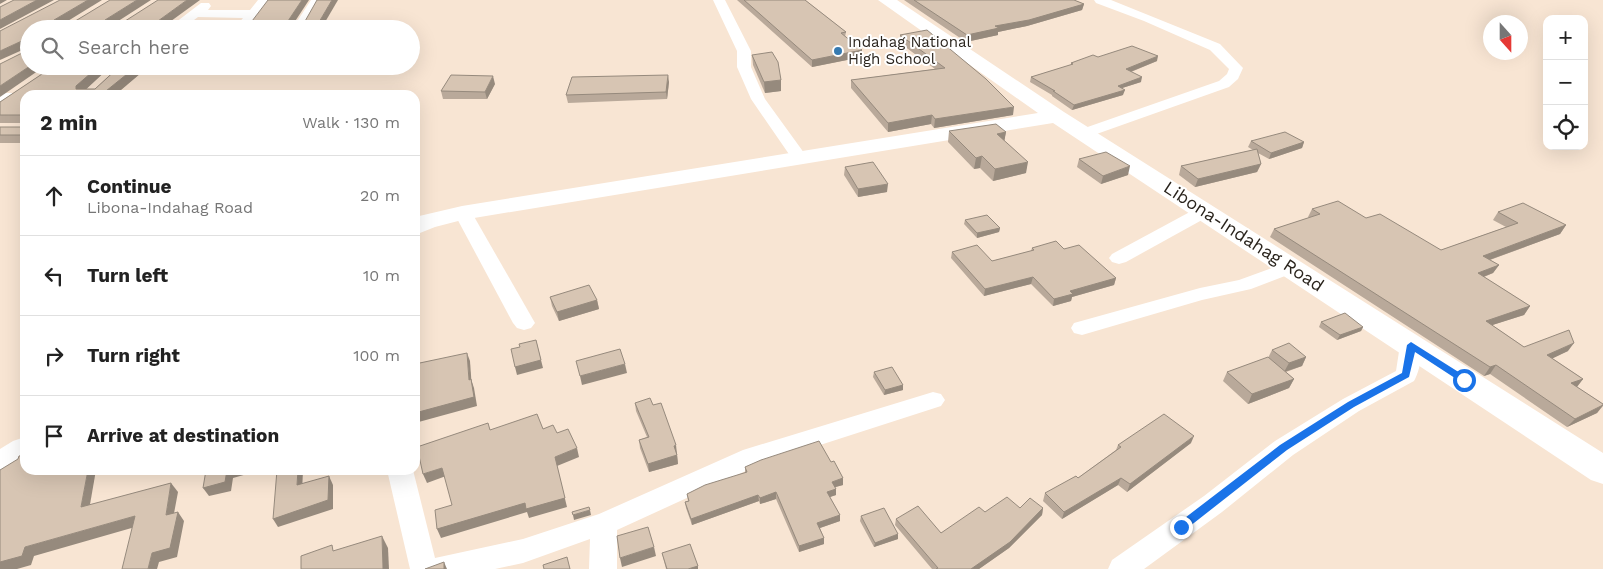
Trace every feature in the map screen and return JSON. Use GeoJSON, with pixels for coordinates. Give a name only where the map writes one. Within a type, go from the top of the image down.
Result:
{"type":"FeatureCollection","features":[{"type":"Feature","properties":{"kind":"main road","name":"Libona-Indahag Road"},"geometry":{"type":"LineString","coordinates":[[886,0],[1057,116],[1603,470]]}},
{"type":"Feature","properties":{"kind":"main road"},"geometry":{"type":"LineString","coordinates":[[420,225],[427,221],[462,213],[1057,116]]}},
{"type":"Feature","properties":{"kind":"main road"},"geometry":{"type":"LineString","coordinates":[[0,466],[20,453]]}},
{"type":"Feature","properties":{"kind":"street"},"geometry":{"type":"LineString","coordinates":[[185,20],[213,0]]}},
{"type":"Feature","properties":{"kind":"street"},"geometry":{"type":"LineString","coordinates":[[247,20],[264,0]]}},
{"type":"Feature","properties":{"kind":"street"},"geometry":{"type":"LineString","coordinates":[[304,20],[317,0]]}},
{"type":"Feature","properties":{"kind":"street"},"geometry":{"type":"LineString","coordinates":[[719,0],[744,51],[744,67],[758,99],[799,157]]}},
{"type":"Feature","properties":{"kind":"street"},"geometry":{"type":"LineString","coordinates":[[1085,133],[1224,84],[1233,76],[1236,68],[1215,46],[1100,0]]}},
{"type":"Feature","properties":{"kind":"street"},"geometry":{"type":"LineString","coordinates":[[194,13],[252,14]]}},
{"type":"Feature","properties":{"kind":"street"},"geometry":{"type":"LineString","coordinates":[[0,106],[16,95]]}},
{"type":"Feature","properties":{"kind":"street"},"geometry":{"type":"LineString","coordinates":[[1119,258],[1205,211]]}},
{"type":"Feature","properties":{"kind":"street"},"geometry":{"type":"LineString","coordinates":[[462,213],[524,323]]}},
{"type":"Feature","properties":{"kind":"street"},"geometry":{"type":"LineString","coordinates":[[1082,328],[1200,294],[1244,285],[1291,267]]}},
{"type":"Feature","properties":{"kind":"street"},"geometry":{"type":"LineString","coordinates":[[1122,569],[1213,504],[1284,448],[1351,405],[1406,375],[1411,345]]}},
{"type":"Feature","properties":{"kind":"street"},"geometry":{"type":"LineString","coordinates":[[453,567],[523,552],[584,529],[604,524],[752,457],[933,400]]}},
{"type":"Feature","properties":{"kind":"street"},"geometry":{"type":"LineString","coordinates":[[401,475],[424,569]]}},
{"type":"Feature","properties":{"kind":"street"},"geometry":{"type":"LineString","coordinates":[[603,569],[604,524]]}},
{"type":"Feature","properties":{"kind":"building"},"geometry":{"type":"Polygon","coordinates":[[[14,0],[37,0],[0,20],[0,7],[14,0]]]}},
{"type":"Feature","properties":{"kind":"building"},"geometry":{"type":"Polygon","coordinates":[[[60,0],[88,0],[54,20],[21,20],[60,0]]]}},
{"type":"Feature","properties":{"kind":"building"},"geometry":{"type":"Polygon","coordinates":[[[110,0],[137,0],[105,20],[77,20],[110,0]]]}},
{"type":"Feature","properties":{"kind":"building"},"geometry":{"type":"Polygon","coordinates":[[[158,0],[187,0],[159,20],[127,20],[158,0]]]}},
{"type":"Feature","properties":{"kind":"building"},"geometry":{"type":"Polygon","coordinates":[[[268,0],[302,0],[289,20],[253,20],[268,0]]]}},
{"type":"Feature","properties":{"kind":"building"},"geometry":{"type":"Polygon","coordinates":[[[317,0],[332,0],[320,20],[306,20],[317,0]]]}},
{"type":"Feature","properties":{"kind":"building"},"geometry":{"type":"Polygon","coordinates":[[[744,0],[805,0],[846,32],[841,33],[862,50],[812,60],[744,0]]]}},
{"type":"Feature","properties":{"kind":"building"},"geometry":{"type":"Polygon","coordinates":[[[914,0],[1074,0],[1084,4],[1029,20],[995,26],[999,28],[967,35],[914,0]]]}},
{"type":"Feature","properties":{"kind":"building"},"geometry":{"type":"Polygon","coordinates":[[[20,21],[20,42],[0,51],[0,31],[20,21]]]}},
{"type":"Feature","properties":{"kind":"building"},"geometry":{"type":"Polygon","coordinates":[[[927,30],[986,79],[1014,107],[935,119],[932,115],[888,123],[851,80],[945,68],[900,35],[927,30]]]}},
{"type":"Feature","properties":{"kind":"building"},"geometry":{"type":"Polygon","coordinates":[[[1132,46],[1158,56],[1126,69],[1142,77],[1118,86],[1125,90],[1074,105],[1031,77],[1073,64],[1071,63],[1093,55],[1098,57],[1132,46]]]}},
{"type":"Feature","properties":{"kind":"building"},"geometry":{"type":"Polygon","coordinates":[[[772,52],[778,62],[781,80],[764,82],[752,55],[772,52]]]}},
{"type":"Feature","properties":{"kind":"building"},"geometry":{"type":"Polygon","coordinates":[[[20,54],[20,73],[0,86],[0,64],[20,54]]]}},
{"type":"Feature","properties":{"kind":"building"},"geometry":{"type":"Polygon","coordinates":[[[40,75],[89,75],[76,86],[76,89],[95,89],[110,75],[126,75],[107,90],[20,90],[20,115],[0,115],[0,102],[40,75]]]}},
{"type":"Feature","properties":{"kind":"building"},"geometry":{"type":"Polygon","coordinates":[[[451,75],[493,76],[485,92],[441,91],[451,75]]]}},
{"type":"Feature","properties":{"kind":"building"},"geometry":{"type":"Polygon","coordinates":[[[668,75],[666,92],[566,95],[572,77],[668,75]]]}},
{"type":"Feature","properties":{"kind":"building"},"geometry":{"type":"Polygon","coordinates":[[[996,124],[1006,132],[997,134],[1028,162],[995,169],[982,156],[976,158],[949,131],[996,124]]]}},
{"type":"Feature","properties":{"kind":"building"},"geometry":{"type":"Polygon","coordinates":[[[0,127],[20,127],[20,135],[0,135],[0,127]]]}},
{"type":"Feature","properties":{"kind":"building"},"geometry":{"type":"Polygon","coordinates":[[[1285,132],[1304,142],[1271,153],[1251,141],[1285,132]]]}},
{"type":"Feature","properties":{"kind":"building"},"geometry":{"type":"Polygon","coordinates":[[[1257,149],[1261,164],[1198,179],[1181,166],[1257,149]]]}},
{"type":"Feature","properties":{"kind":"building"},"geometry":{"type":"Polygon","coordinates":[[[1106,152],[1130,166],[1103,176],[1079,159],[1106,152]]]}},
{"type":"Feature","properties":{"kind":"building"},"geometry":{"type":"Polygon","coordinates":[[[873,162],[888,184],[858,189],[845,167],[873,162]]]}},
{"type":"Feature","properties":{"kind":"building"},"geometry":{"type":"Polygon","coordinates":[[[1338,201],[1366,218],[1380,214],[1441,250],[1518,223],[1498,212],[1523,203],[1566,225],[1483,256],[1499,265],[1478,273],[1530,306],[1486,321],[1524,347],[1569,330],[1574,343],[1547,355],[1583,379],[1571,383],[1603,405],[1575,419],[1496,365],[1490,367],[1274,229],[1320,214],[1312,209],[1338,201]]]}},
{"type":"Feature","properties":{"kind":"building"},"geometry":{"type":"Polygon","coordinates":[[[987,215],[1000,228],[977,233],[965,220],[987,215]]]}},
{"type":"Feature","properties":{"kind":"building"},"geometry":{"type":"Polygon","coordinates":[[[1056,241],[1064,249],[1079,245],[1116,278],[1070,291],[1073,294],[1054,299],[1033,277],[985,289],[952,252],[977,245],[992,261],[1034,250],[1032,248],[1056,241]]]}},
{"type":"Feature","properties":{"kind":"building"},"geometry":{"type":"Polygon","coordinates":[[[589,285],[597,300],[557,312],[550,297],[589,285]]]}},
{"type":"Feature","properties":{"kind":"building"},"geometry":{"type":"Polygon","coordinates":[[[1345,313],[1363,327],[1340,335],[1321,322],[1345,313]]]}},
{"type":"Feature","properties":{"kind":"building"},"geometry":{"type":"Polygon","coordinates":[[[536,340],[541,360],[515,367],[511,349],[520,347],[519,344],[536,340]]]}},
{"type":"Feature","properties":{"kind":"building"},"geometry":{"type":"Polygon","coordinates":[[[1289,343],[1306,357],[1289,363],[1272,350],[1289,343]]]}},
{"type":"Feature","properties":{"kind":"building"},"geometry":{"type":"Polygon","coordinates":[[[620,349],[625,364],[580,376],[576,361],[620,349]]]}},
{"type":"Feature","properties":{"kind":"building"},"geometry":{"type":"Polygon","coordinates":[[[467,353],[469,380],[471,379],[474,397],[420,412],[420,363],[467,353]]]}},
{"type":"Feature","properties":{"kind":"building"},"geometry":{"type":"Polygon","coordinates":[[[1268,357],[1294,379],[1252,394],[1227,372],[1268,357]]]}},
{"type":"Feature","properties":{"kind":"building"},"geometry":{"type":"Polygon","coordinates":[[[892,367],[903,385],[885,390],[874,372],[892,367]]]}},
{"type":"Feature","properties":{"kind":"building"},"geometry":{"type":"Polygon","coordinates":[[[650,398],[653,405],[661,403],[676,445],[674,446],[677,455],[648,464],[639,440],[649,437],[635,403],[650,398]]]}},
{"type":"Feature","properties":{"kind":"building"},"geometry":{"type":"Polygon","coordinates":[[[537,414],[543,429],[553,425],[557,433],[568,429],[577,448],[555,457],[565,498],[526,509],[525,503],[437,529],[435,510],[452,505],[442,468],[423,474],[420,460],[420,446],[488,423],[490,430],[537,414]]]}},
{"type":"Feature","properties":{"kind":"building"},"geometry":{"type":"Polygon","coordinates":[[[1164,414],[1194,436],[1130,484],[1121,478],[1064,512],[1045,493],[1076,476],[1078,478],[1121,447],[1118,445],[1164,414]]]}},
{"type":"Feature","properties":{"kind":"building"},"geometry":{"type":"Polygon","coordinates":[[[819,441],[831,462],[834,461],[843,478],[832,482],[836,489],[827,492],[840,515],[817,523],[824,538],[799,546],[776,492],[760,498],[758,495],[691,519],[685,502],[689,501],[687,494],[705,485],[747,472],[745,467],[761,460],[819,441]]]}},
{"type":"Feature","properties":{"kind":"building"},"geometry":{"type":"Polygon","coordinates":[[[19,456],[20,475],[87,475],[81,507],[171,483],[166,515],[178,512],[170,548],[152,553],[148,569],[122,569],[135,516],[25,547],[22,556],[0,562],[0,470],[18,459],[19,456]]]}},
{"type":"Feature","properties":{"kind":"building"},"geometry":{"type":"Polygon","coordinates":[[[205,475],[226,475],[225,482],[203,488],[205,475]]]}},
{"type":"Feature","properties":{"kind":"building"},"geometry":{"type":"Polygon","coordinates":[[[277,475],[298,475],[297,485],[329,476],[328,500],[273,519],[277,475]]]}},
{"type":"Feature","properties":{"kind":"building"},"geometry":{"type":"Polygon","coordinates":[[[1007,497],[1020,508],[1030,498],[1043,508],[1010,542],[971,569],[936,569],[938,568],[896,519],[918,506],[941,533],[979,507],[985,512],[1007,497]]]}},
{"type":"Feature","properties":{"kind":"building"},"geometry":{"type":"Polygon","coordinates":[[[589,507],[590,510],[573,515],[572,512],[589,507]]]}},
{"type":"Feature","properties":{"kind":"building"},"geometry":{"type":"Polygon","coordinates":[[[884,508],[898,534],[875,543],[861,516],[884,508]]]}},
{"type":"Feature","properties":{"kind":"building"},"geometry":{"type":"Polygon","coordinates":[[[648,527],[654,547],[620,558],[617,536],[648,527]]]}},
{"type":"Feature","properties":{"kind":"building"},"geometry":{"type":"Polygon","coordinates":[[[382,536],[383,569],[301,569],[301,556],[332,545],[333,551],[382,536]]]}},
{"type":"Feature","properties":{"kind":"building"},"geometry":{"type":"Polygon","coordinates":[[[690,544],[698,566],[688,569],[667,569],[662,553],[690,544]]]}},
{"type":"Feature","properties":{"kind":"building"},"geometry":{"type":"Polygon","coordinates":[[[567,557],[570,569],[544,569],[543,565],[567,557]]]}},
{"type":"Feature","properties":{"kind":"building"},"geometry":{"type":"Polygon","coordinates":[[[444,562],[444,569],[425,569],[444,562]]]}},
{"type":"Feature","properties":{"kind":"place","name":"Indahag National High School"},"geometry":{"type":"Point","coordinates":[838,51]}},
{"type":"Feature","properties":{"kind":"route"},"geometry":{"type":"LineString","coordinates":[[1181,527],[1284,448],[1351,405],[1406,375],[1411,345],[1464,380]]}}]}
